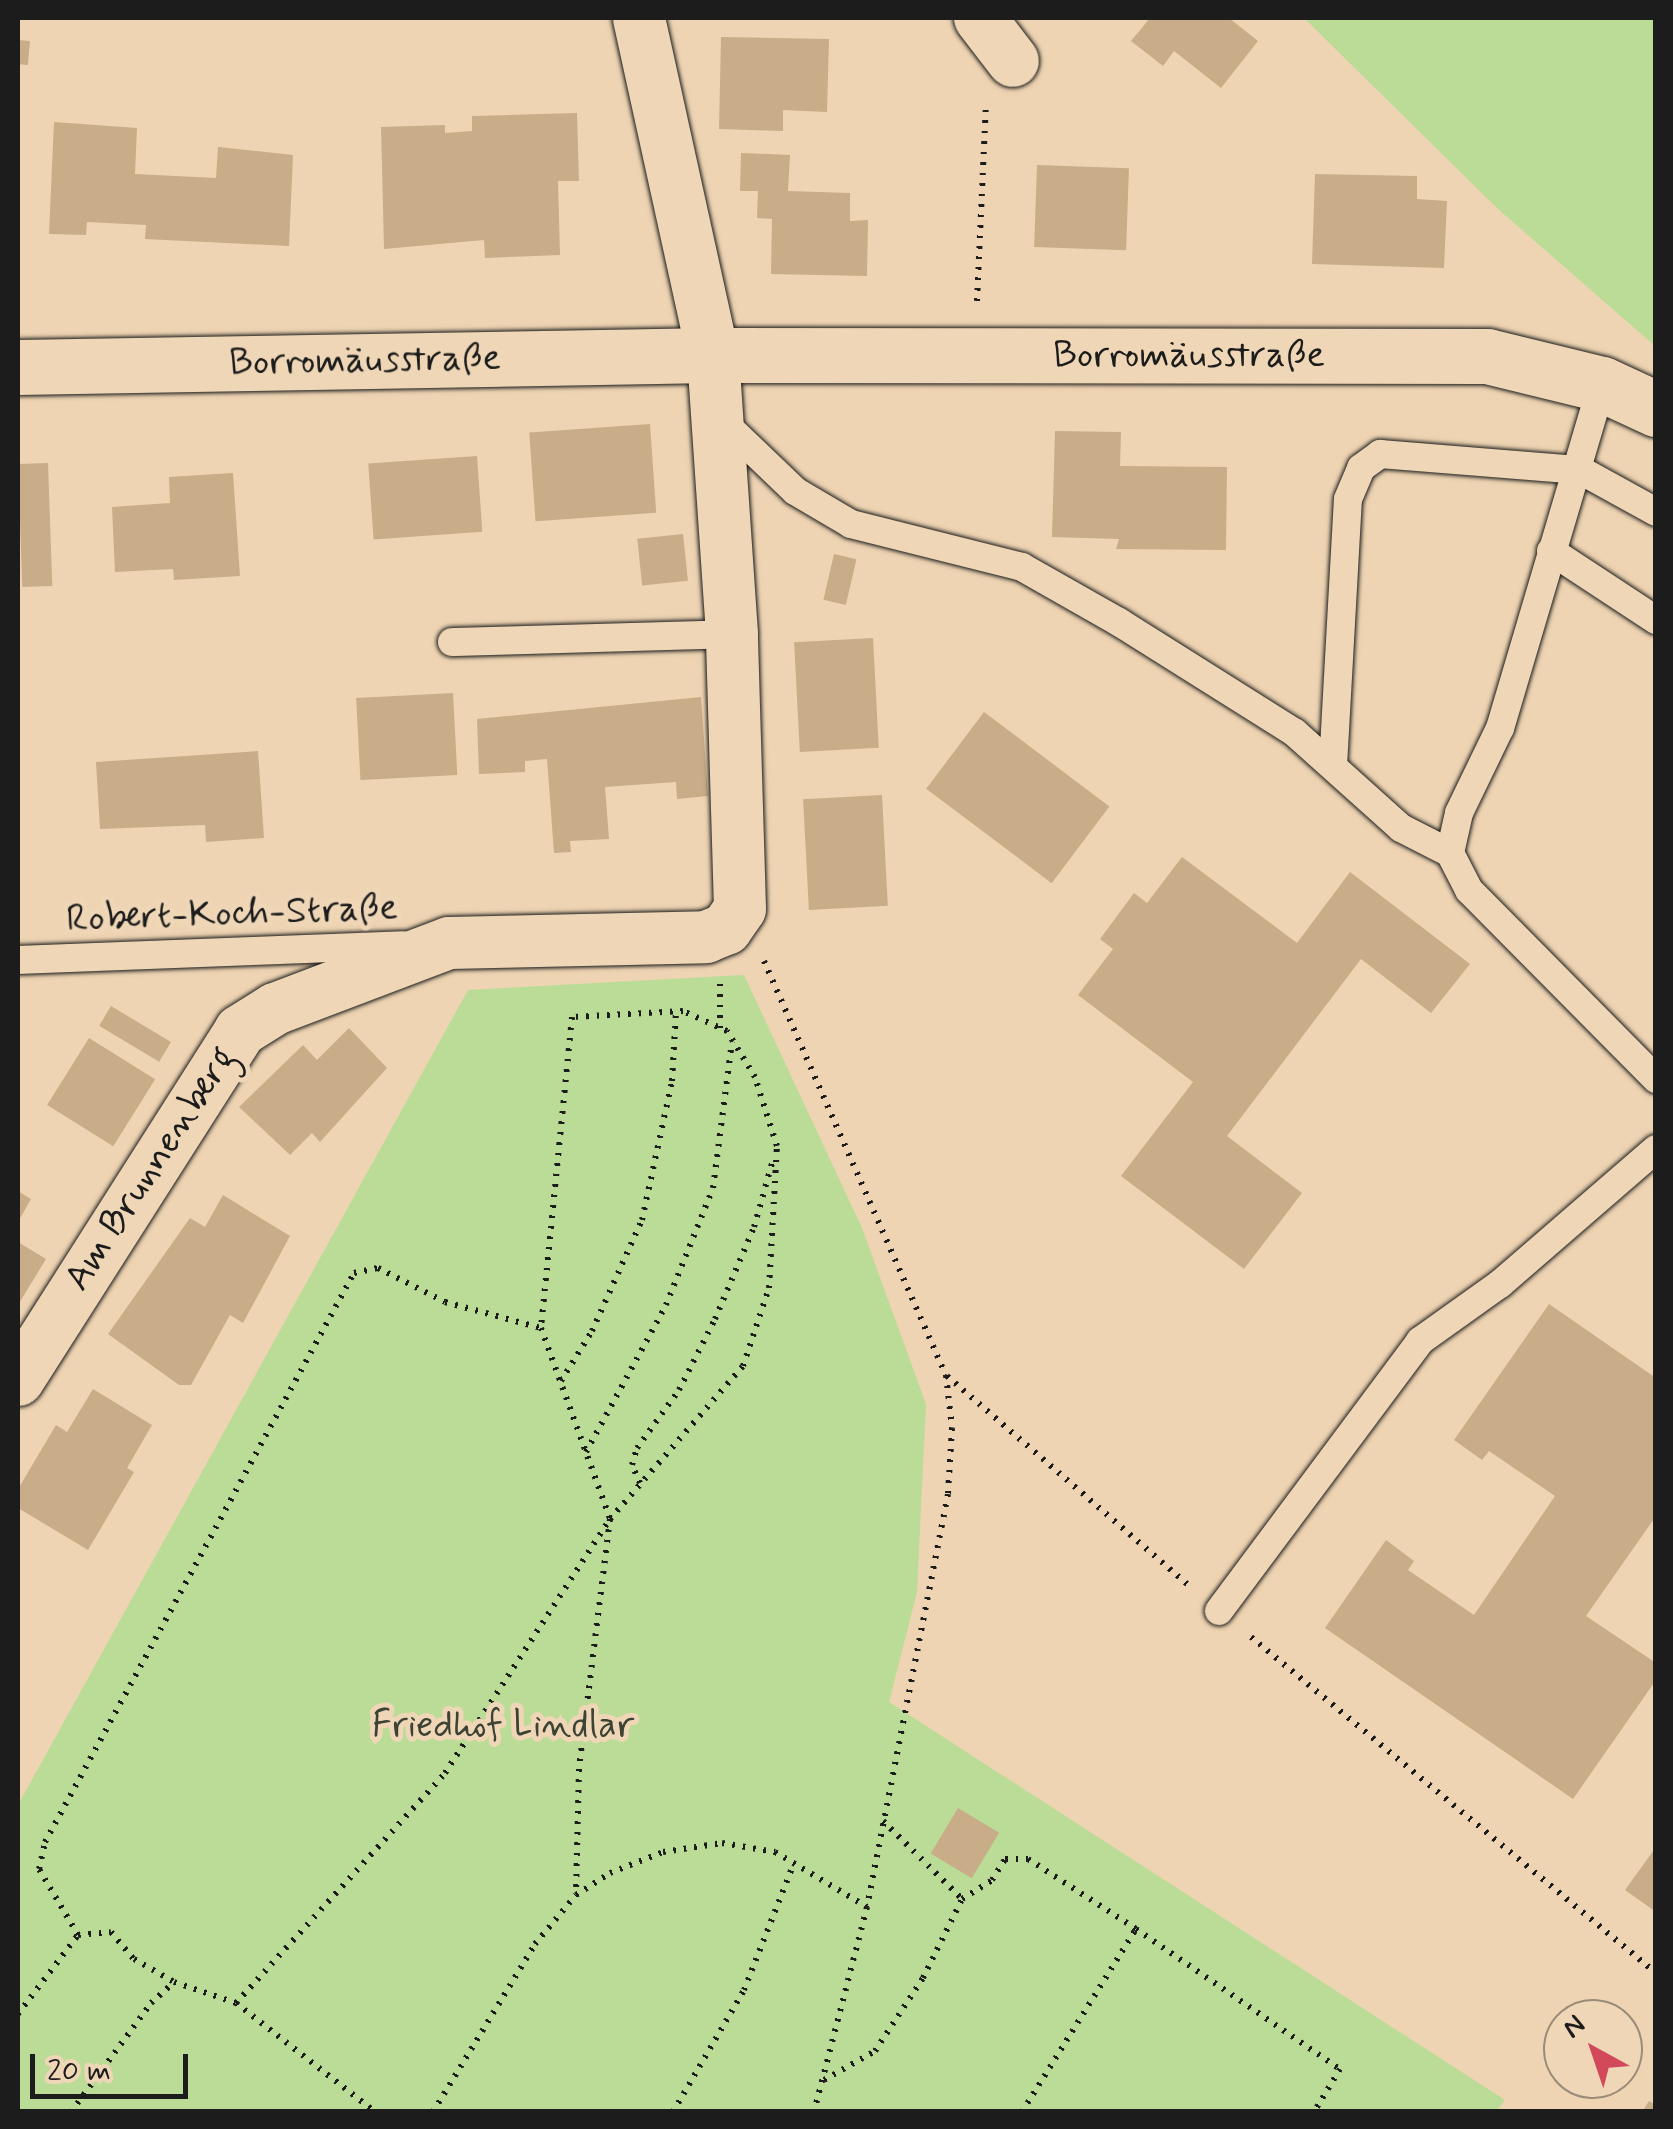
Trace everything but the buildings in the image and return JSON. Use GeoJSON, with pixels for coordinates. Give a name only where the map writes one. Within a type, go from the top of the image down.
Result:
{"type":"FeatureCollection","features":[{"type":"Feature","properties":{"kind":"street"},"geometry":{"type":"LineString","coordinates":[[639,18],[713,355],[732,634],[740,909]]}},
{"type":"Feature","properties":{"kind":"street"},"geometry":{"type":"LineString","coordinates":[[980,18],[1013,60]]}},
{"type":"Feature","properties":{"kind":"street","name":"Borromäusstraße"},"geometry":{"type":"LineString","coordinates":[[18,368],[713,355],[1487,356],[1602,384],[1656,409]]}},
{"type":"Feature","properties":{"kind":"street","name":"Am Brunnenberg"},"geometry":{"type":"LineString","coordinates":[[18,1380],[240,1031],[275,1008],[449,943],[706,937],[726,928],[740,909]]}},
{"type":"Feature","properties":{"kind":"lane"},"geometry":{"type":"LineString","coordinates":[[1450,853],[1460,812],[1500,728],[1551,551],[1580,470],[1602,384]]}},
{"type":"Feature","properties":{"kind":"lane"},"geometry":{"type":"LineString","coordinates":[[718,417],[795,491],[851,524],[1022,567],[1216,680],[1333,766],[1401,828],[1450,853],[1469,890],[1656,1079]]}},
{"type":"Feature","properties":{"kind":"lane"},"geometry":{"type":"LineString","coordinates":[[1333,766],[1348,499],[1361,468],[1380,454],[1580,470],[1656,512]]}},
{"type":"Feature","properties":{"kind":"lane"},"geometry":{"type":"LineString","coordinates":[[1551,551],[1656,620]]}},
{"type":"Feature","properties":{"kind":"lane"},"geometry":{"type":"LineString","coordinates":[[452,642],[732,634]]}},
{"type":"Feature","properties":{"kind":"lane","name":"Robert-Koch-Straße"},"geometry":{"type":"LineString","coordinates":[[18,960],[449,943]]}},
{"type":"Feature","properties":{"kind":"lane"},"geometry":{"type":"LineString","coordinates":[[1219,1611],[1420,1340],[1500,1284],[1656,1148]]}},
{"type":"Feature","properties":{"kind":"path"},"geometry":{"type":"LineString","coordinates":[[974,356],[986,99],[1013,60]]}},
{"type":"Feature","properties":{"kind":"path"},"geometry":{"type":"LineString","coordinates":[[740,909],[946,1375],[952,1428],[948,1494],[867,1908],[814,2112]]}},
{"type":"Feature","properties":{"kind":"path"},"geometry":{"type":"LineString","coordinates":[[560,1382],[592,1331],[646,1206],[672,1081],[676,1012]]}},
{"type":"Feature","properties":{"kind":"path"},"geometry":{"type":"LineString","coordinates":[[236,2003],[445,1773],[610,1519],[700,1423],[743,1366],[769,1288],[777,1146],[755,1077],[726,1031],[676,1012],[572,1017],[541,1328],[610,1519],[579,1769],[576,1894]]}},
{"type":"Feature","properties":{"kind":"path"},"geometry":{"type":"LineString","coordinates":[[586,1452],[666,1305],[713,1188],[732,1040]]}},
{"type":"Feature","properties":{"kind":"path"},"geometry":{"type":"LineString","coordinates":[[640,1483],[632,1465],[637,1448],[678,1390],[715,1319],[754,1226],[777,1146]]}},
{"type":"Feature","properties":{"kind":"path"},"geometry":{"type":"LineString","coordinates":[[78,1934],[38,1869],[45,1842],[354,1273],[378,1268],[444,1302],[541,1328]]}},
{"type":"Feature","properties":{"kind":"path"},"geometry":{"type":"LineString","coordinates":[[946,1375],[1219,1611],[1656,1972]]}},
{"type":"Feature","properties":{"kind":"path"},"geometry":{"type":"LineString","coordinates":[[882,1820],[962,1899]]}},
{"type":"Feature","properties":{"kind":"path"},"geometry":{"type":"LineString","coordinates":[[433,2112],[535,1944],[576,1894],[662,1852],[722,1843],[775,1852],[867,1908]]}},
{"type":"Feature","properties":{"kind":"path"},"geometry":{"type":"LineString","coordinates":[[824,2080],[874,2051],[923,1978],[962,1899],[992,1880],[1005,1859],[1028,1859],[1340,2069],[1314,2112]]}},
{"type":"Feature","properties":{"kind":"path"},"geometry":{"type":"LineString","coordinates":[[673,2112],[744,1990],[794,1863]]}},
{"type":"Feature","properties":{"kind":"path"},"geometry":{"type":"LineString","coordinates":[[1022,2112],[1136,1929]]}},
{"type":"Feature","properties":{"kind":"path"},"geometry":{"type":"LineString","coordinates":[[18,2014],[78,1934],[110,1932],[134,1958],[174,1982],[236,2003],[374,2112]]}},
{"type":"Feature","properties":{"kind":"path"},"geometry":{"type":"LineString","coordinates":[[71,2112],[151,2003],[174,1982]]}},
{"type":"Feature","properties":{"kind":"green space"},"geometry":{"type":"Polygon","coordinates":[[[1304,18],[1655,18],[1655,346],[1498,209],[1304,18]]]}},
{"type":"Feature","properties":{"kind":"green space","name":"Friedhof Lindlar"},"geometry":{"type":"Polygon","coordinates":[[[744,975],[862,1228],[926,1404],[917,1592],[889,1702],[1505,2100],[1496,2112],[18,2112],[18,1805],[468,990],[744,975]]]}}]}
